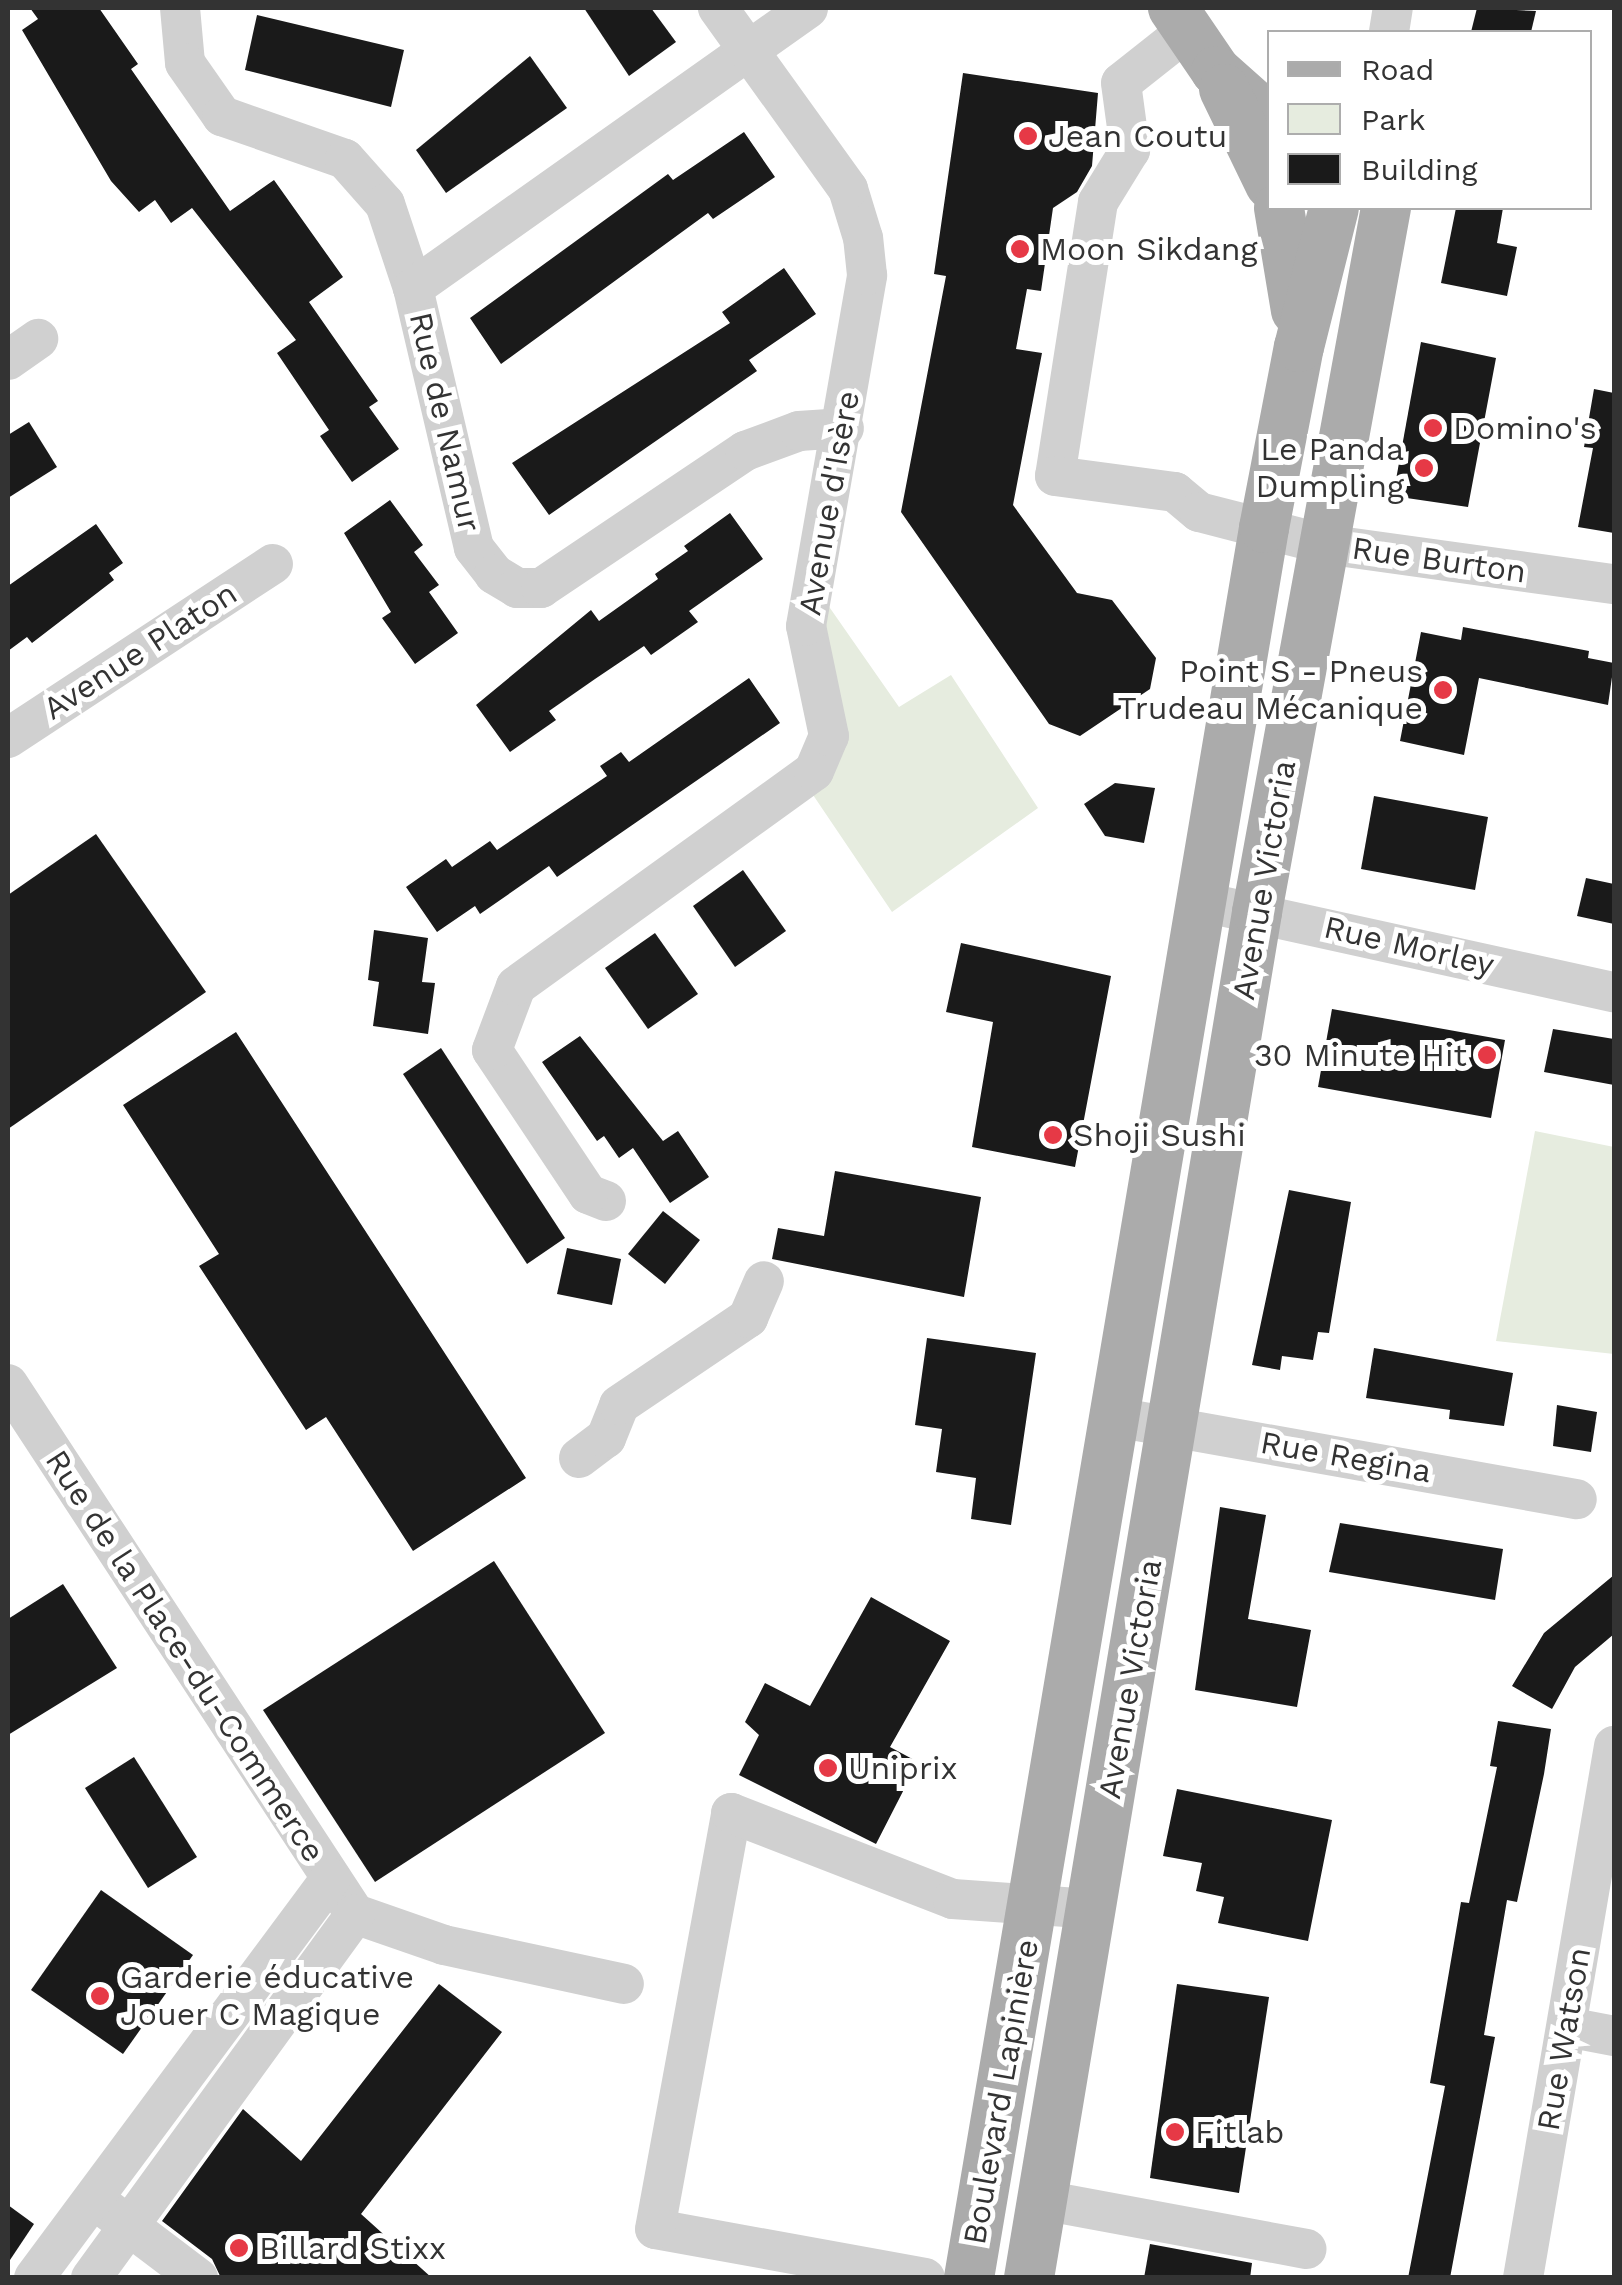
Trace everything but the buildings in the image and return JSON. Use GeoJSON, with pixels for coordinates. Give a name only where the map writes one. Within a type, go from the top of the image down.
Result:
{"type":"FeatureCollection","features":[{"type":"Feature","properties":{"kind":"main road"},"geometry":{"type":"LineString","coordinates":[[1192,36],[1267,116]]}},
{"type":"Feature","properties":{"kind":"main road"},"geometry":{"type":"LineString","coordinates":[[1192,36],[1267,178]]}},
{"type":"Feature","properties":{"kind":"main road"},"geometry":{"type":"LineString","coordinates":[[1280,210],[1299,347]]}},
{"type":"Feature","properties":{"kind":"main road","name":"Avenue Victoria"},"geometry":{"type":"LineString","coordinates":[[1032,1906],[1264,528],[1299,347],[1333,210]]}},
{"type":"Feature","properties":{"kind":"main road","name":"Avenue Victoria"},"geometry":{"type":"LineString","coordinates":[[1091,1909],[1257,912],[1386,210]]}},
{"type":"Feature","properties":{"kind":"main road","name":"Boulevard Lapinière"},"geometry":{"type":"LineString","coordinates":[[969,2278],[1032,1906]]}},
{"type":"Feature","properties":{"kind":"main road","name":"Boulevard Lapinière"},"geometry":{"type":"LineString","coordinates":[[1029,2278],[1091,1909]]}},
{"type":"Feature","properties":{"kind":"street"},"geometry":{"type":"LineString","coordinates":[[180,8],[185,62],[210,104],[238,124],[345,159],[385,204],[413,288]]}},
{"type":"Feature","properties":{"kind":"street","name":"Avenue d'Isère"},"geometry":{"type":"LineString","coordinates":[[606,1200],[588,1194],[492,1050],[516,986],[814,771],[829,736],[806,626],[844,428],[867,275],[864,238],[848,189],[718,8]]}},
{"type":"Feature","properties":{"kind":"street","name":"Rue de Namur"},"geometry":{"type":"LineString","coordinates":[[808,8],[413,288],[474,548],[494,574],[517,588],[561,579],[760,444],[799,431],[844,428]]}},
{"type":"Feature","properties":{"kind":"street","name":"Rue Burton"},"geometry":{"type":"LineString","coordinates":[[1192,36],[1121,83],[1130,150],[1098,202],[1055,476],[1175,492],[1200,512],[1324,544],[1614,584]]}},
{"type":"Feature","properties":{"kind":"street","name":"Avenue Platon"},"geometry":{"type":"LineString","coordinates":[[8,738],[273,564]]}},
{"type":"Feature","properties":{"kind":"street","name":"Rue Morley"},"geometry":{"type":"LineString","coordinates":[[1203,902],[1614,992]]}},
{"type":"Feature","properties":{"kind":"street"},"geometry":{"type":"LineString","coordinates":[[578,1458],[606,1438],[619,1406],[748,1318],[764,1281]]}},
{"type":"Feature","properties":{"kind":"street","name":"Rue de la Place-du-Commerce"},"geometry":{"type":"LineString","coordinates":[[8,1384],[354,1914]]}},
{"type":"Feature","properties":{"kind":"street","name":"Rue Regina"},"geometry":{"type":"LineString","coordinates":[[1116,1417],[1577,1499]]}},
{"type":"Feature","properties":{"kind":"street","name":"Rue Watson"},"geometry":{"type":"LineString","coordinates":[[1523,2278],[1610,1798],[1614,1746]]}},
{"type":"Feature","properties":{"kind":"street"},"geometry":{"type":"LineString","coordinates":[[925,2278],[655,2229],[730,1813],[953,1900],[1091,1909]]}},
{"type":"Feature","properties":{"kind":"street","name":"Rue de la Place-du-Commerce"},"geometry":{"type":"LineString","coordinates":[[34,2278],[331,1878]]}},
{"type":"Feature","properties":{"kind":"street"},"geometry":{"type":"LineString","coordinates":[[91,2278],[354,1914],[444,1945],[624,1984]]}},
{"type":"Feature","properties":{"kind":"street"},"geometry":{"type":"LineString","coordinates":[[1567,2027],[1614,2036]]}},
{"type":"Feature","properties":{"kind":"street"},"geometry":{"type":"LineString","coordinates":[[93,2199],[198,2278]]}},
{"type":"Feature","properties":{"kind":"street"},"geometry":{"type":"LineString","coordinates":[[1042,2200],[1307,2249]]}},
{"type":"Feature","properties":{"kind":"green space"},"geometry":{"type":"Polygon","coordinates":[[[823,598],[899,707],[951,675],[1038,808],[892,912],[809,789],[823,598]]]}},
{"type":"Feature","properties":{"kind":"green space"},"geometry":{"type":"Polygon","coordinates":[[[1535,1131],[1614,1147],[1614,1354],[1496,1341],[1535,1131]]]}},
{"type":"Feature","properties":{"kind":"place","name":"Jean Coutu"},"geometry":{"type":"Point","coordinates":[1028,136]}},
{"type":"Feature","properties":{"kind":"place","name":"Moon Sikdang"},"geometry":{"type":"Point","coordinates":[1020,249]}},
{"type":"Feature","properties":{"kind":"place","name":"Domino's"},"geometry":{"type":"Point","coordinates":[1433,428]}},
{"type":"Feature","properties":{"kind":"place","name":"Le Panda Dumpling"},"geometry":{"type":"Point","coordinates":[1424,468]}},
{"type":"Feature","properties":{"kind":"place","name":"Point S - Pneus Trudeau Mécanique"},"geometry":{"type":"Point","coordinates":[1443,690]}},
{"type":"Feature","properties":{"kind":"place","name":"30 Minute Hit"},"geometry":{"type":"Point","coordinates":[1487,1055]}},
{"type":"Feature","properties":{"kind":"place","name":"Shoji Sushi"},"geometry":{"type":"Point","coordinates":[1053,1135]}},
{"type":"Feature","properties":{"kind":"place","name":"Uniprix"},"geometry":{"type":"Point","coordinates":[828,1768]}},
{"type":"Feature","properties":{"kind":"place","name":"Garderie éducative Jouer C Magique"},"geometry":{"type":"Point","coordinates":[100,1996]}},
{"type":"Feature","properties":{"kind":"place","name":"Fitlab"},"geometry":{"type":"Point","coordinates":[1175,2132]}},
{"type":"Feature","properties":{"kind":"place","name":"Billard Stixx"},"geometry":{"type":"Point","coordinates":[239,2248]}}]}
